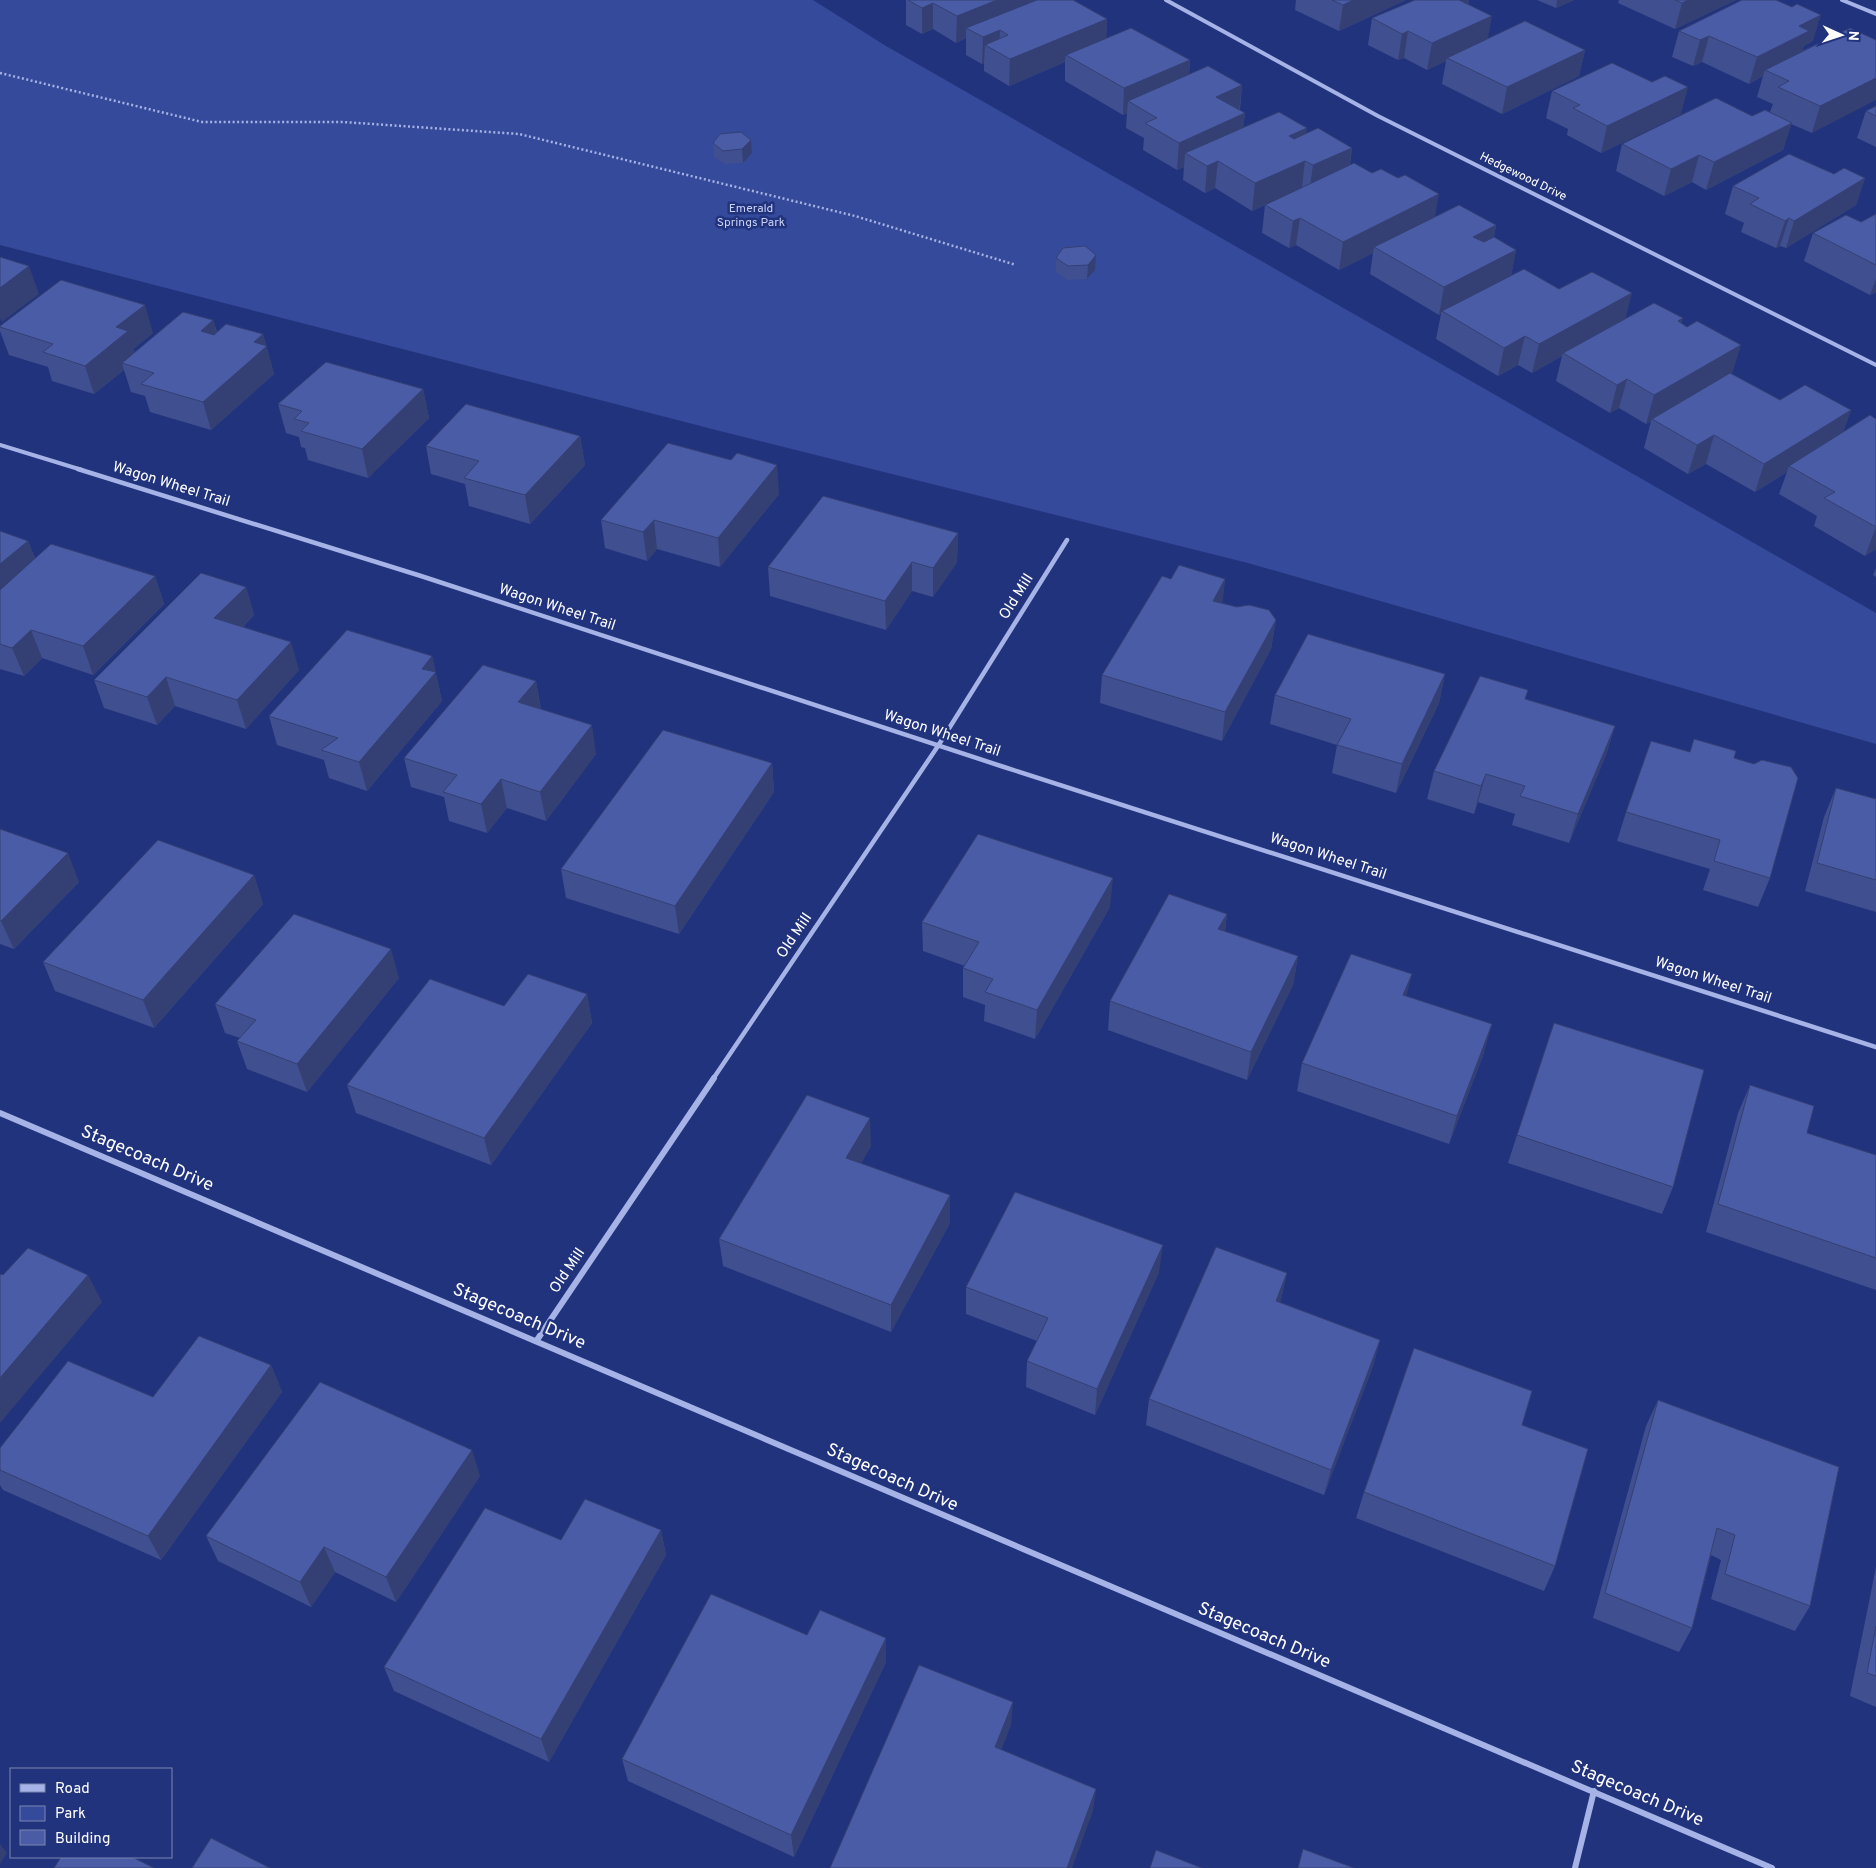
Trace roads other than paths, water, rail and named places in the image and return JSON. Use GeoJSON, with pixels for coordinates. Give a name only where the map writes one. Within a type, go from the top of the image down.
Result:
{"type":"FeatureCollection","features":[{"type":"Feature","properties":{"kind":"street","name":"Hedgewood Drive"},"geometry":{"type":"LineString","coordinates":[[1166,0],[1378,116],[1876,365]]}},
{"type":"Feature","properties":{"kind":"street"},"geometry":{"type":"LineString","coordinates":[[1842,0],[1876,14]]}},
{"type":"Feature","properties":{"kind":"street","name":"Wagon Wheel Trail"},"geometry":{"type":"LineString","coordinates":[[0,445],[421,576],[938,746],[1876,1047]]}},
{"type":"Feature","properties":{"kind":"street","name":"Old Mill"},"geometry":{"type":"LineString","coordinates":[[537,1340],[938,746],[1067,540]]}},
{"type":"Feature","properties":{"kind":"street","name":"Stagecoach Drive"},"geometry":{"type":"LineString","coordinates":[[0,1113],[537,1340],[956,1522],[1772,1868]]}},
{"type":"Feature","properties":{"kind":"street"},"geometry":{"type":"LineString","coordinates":[[1575,1868],[1594,1791]]}},
{"type":"Feature","properties":{"kind":"park label","name":"Emerald Springs Park"},"geometry":{"type":"Point","coordinates":[751,216]}}]}
